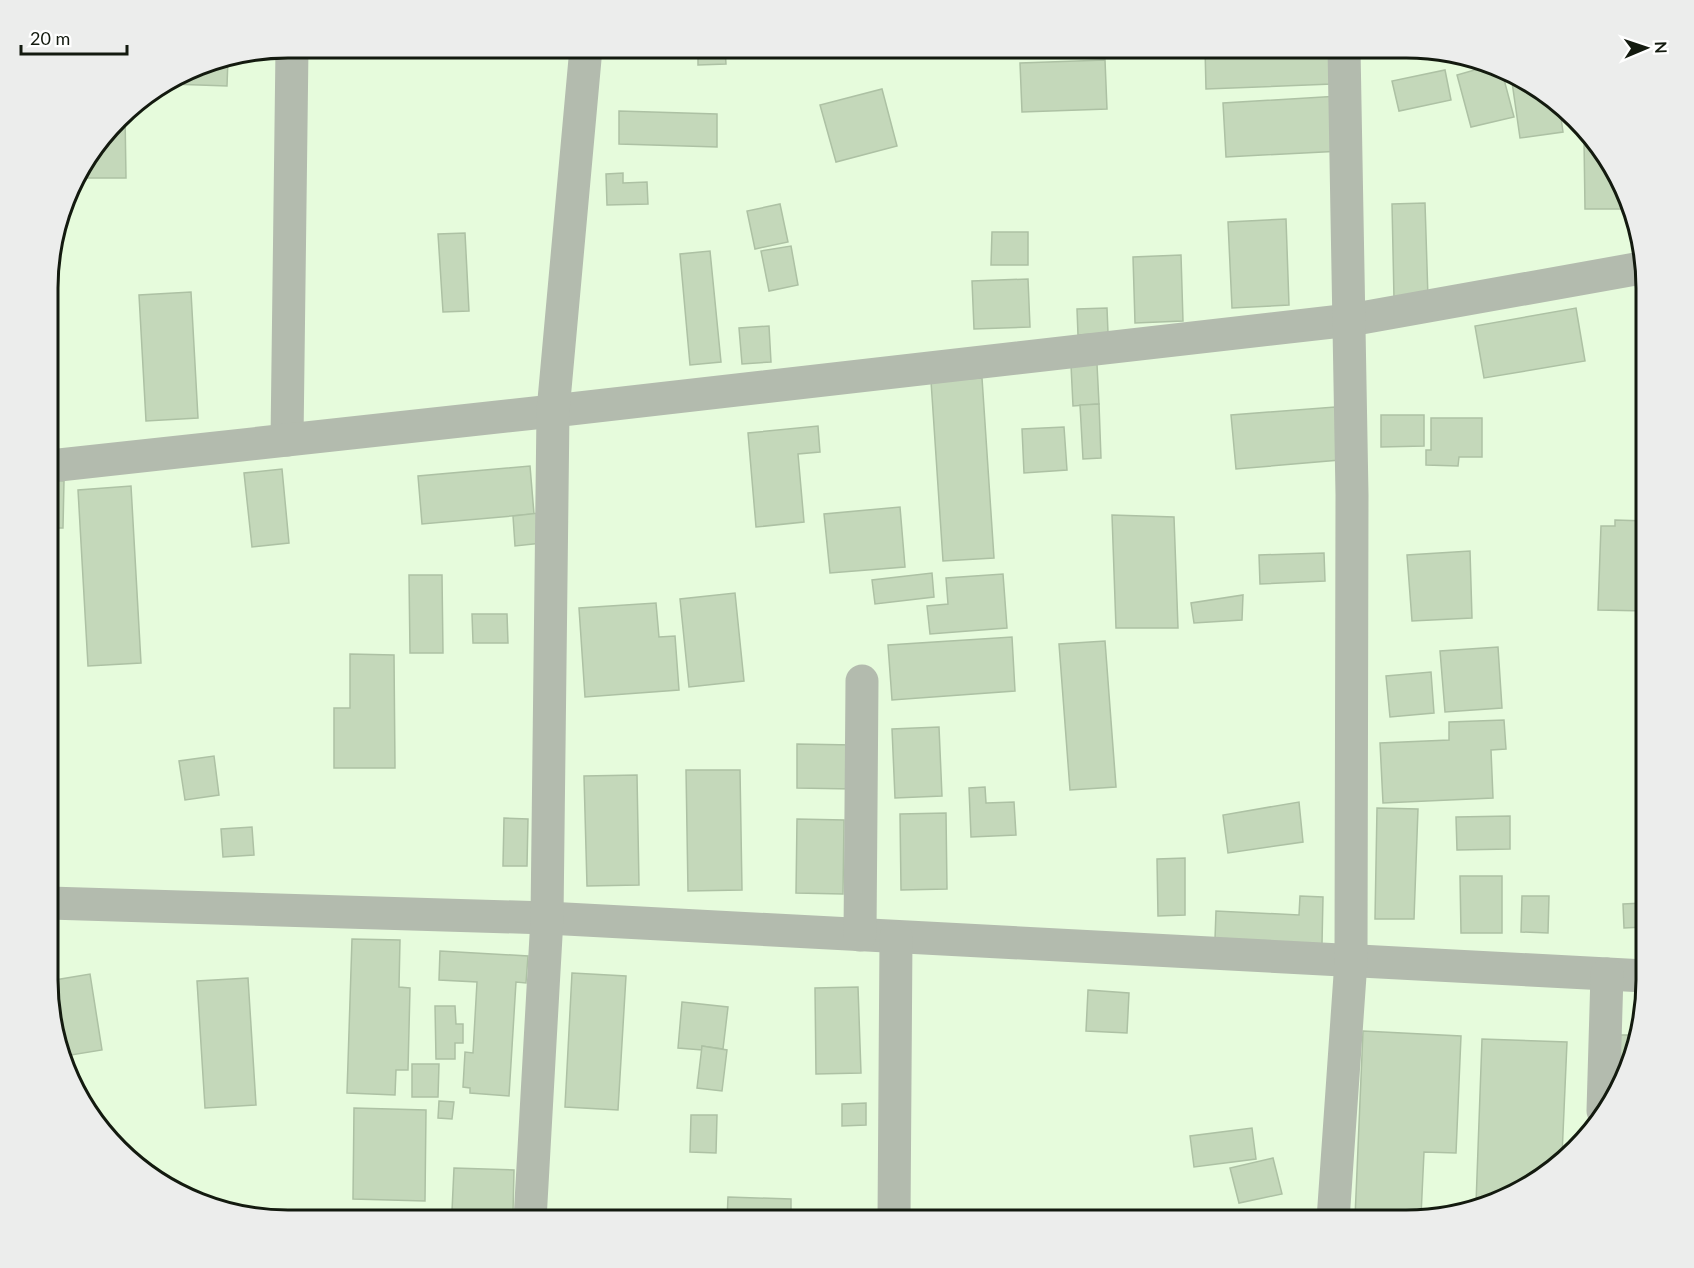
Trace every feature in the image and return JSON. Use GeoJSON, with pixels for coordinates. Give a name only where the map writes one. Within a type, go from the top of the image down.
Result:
{"type":"FeatureCollection","features":[{"type":"Feature","properties":{"kind":"street"},"geometry":{"type":"LineString","coordinates":[[286,440],[292,58]]}},
{"type":"Feature","properties":{"kind":"street"},"geometry":{"type":"LineString","coordinates":[[531,1210],[547,918],[553,411],[585,58]]}},
{"type":"Feature","properties":{"kind":"street"},"geometry":{"type":"LineString","coordinates":[[1334,1210],[1351,961],[1352,495],[1344,58]]}},
{"type":"Feature","properties":{"kind":"street"},"geometry":{"type":"LineString","coordinates":[[58,465],[1350,320],[1635,269]]}},
{"type":"Feature","properties":{"kind":"street"},"geometry":{"type":"LineString","coordinates":[[860,935],[862,681]]}},
{"type":"Feature","properties":{"kind":"street"},"geometry":{"type":"LineString","coordinates":[[58,903],[547,918],[1636,975]]}},
{"type":"Feature","properties":{"kind":"street"},"geometry":{"type":"LineString","coordinates":[[894,1210],[896,937]]}},
{"type":"Feature","properties":{"kind":"street"},"geometry":{"type":"LineString","coordinates":[[1603,1097],[1607,974]]}},
{"type":"Feature","properties":{"kind":"building"},"geometry":{"type":"Polygon","coordinates":[[[698,58],[726,58],[726,64],[698,65],[698,58]]]}},
{"type":"Feature","properties":{"kind":"building"},"geometry":{"type":"Polygon","coordinates":[[[1205,58],[1331,58],[1332,84],[1206,89],[1205,58]]]}},
{"type":"Feature","properties":{"kind":"building"},"geometry":{"type":"Polygon","coordinates":[[[1105,60],[1107,109],[1022,112],[1020,63],[1105,60]]]}},
{"type":"Feature","properties":{"kind":"building"},"geometry":{"type":"Polygon","coordinates":[[[228,66],[227,86],[183,84],[228,66]]]}},
{"type":"Feature","properties":{"kind":"building"},"geometry":{"type":"Polygon","coordinates":[[[1445,70],[1451,100],[1399,111],[1392,81],[1445,70]]]}},
{"type":"Feature","properties":{"kind":"building"},"geometry":{"type":"Polygon","coordinates":[[[1475,70],[1504,81],[1514,117],[1471,127],[1457,75],[1475,70]]]}},
{"type":"Feature","properties":{"kind":"building"},"geometry":{"type":"Polygon","coordinates":[[[1512,85],[1533,97],[1561,120],[1563,132],[1520,138],[1512,85]]]}},
{"type":"Feature","properties":{"kind":"building"},"geometry":{"type":"Polygon","coordinates":[[[882,89],[897,146],[836,162],[820,105],[882,89]]]}},
{"type":"Feature","properties":{"kind":"building"},"geometry":{"type":"Polygon","coordinates":[[[1339,96],[1342,151],[1226,157],[1223,103],[1339,96]]]}},
{"type":"Feature","properties":{"kind":"building"},"geometry":{"type":"Polygon","coordinates":[[[619,111],[717,114],[717,147],[619,144],[619,111]]]}},
{"type":"Feature","properties":{"kind":"building"},"geometry":{"type":"Polygon","coordinates":[[[125,127],[126,178],[87,178],[106,149],[125,127]]]}},
{"type":"Feature","properties":{"kind":"building"},"geometry":{"type":"Polygon","coordinates":[[[1584,144],[1605,174],[1621,209],[1585,209],[1584,144]]]}},
{"type":"Feature","properties":{"kind":"building"},"geometry":{"type":"Polygon","coordinates":[[[623,173],[623,183],[647,182],[648,204],[607,205],[606,174],[623,173]]]}},
{"type":"Feature","properties":{"kind":"building"},"geometry":{"type":"Polygon","coordinates":[[[1425,203],[1428,298],[1394,299],[1392,204],[1425,203]]]}},
{"type":"Feature","properties":{"kind":"building"},"geometry":{"type":"Polygon","coordinates":[[[780,204],[788,242],[755,249],[747,211],[780,204]]]}},
{"type":"Feature","properties":{"kind":"building"},"geometry":{"type":"Polygon","coordinates":[[[1286,219],[1289,305],[1232,308],[1228,222],[1286,219]]]}},
{"type":"Feature","properties":{"kind":"building"},"geometry":{"type":"Polygon","coordinates":[[[992,232],[1028,232],[1028,265],[991,265],[992,232]]]}},
{"type":"Feature","properties":{"kind":"building"},"geometry":{"type":"Polygon","coordinates":[[[465,233],[469,311],[443,312],[438,234],[465,233]]]}},
{"type":"Feature","properties":{"kind":"building"},"geometry":{"type":"Polygon","coordinates":[[[791,246],[798,285],[769,291],[761,251],[791,246]]]}},
{"type":"Feature","properties":{"kind":"building"},"geometry":{"type":"Polygon","coordinates":[[[710,251],[721,362],[690,365],[680,254],[710,251]]]}},
{"type":"Feature","properties":{"kind":"building"},"geometry":{"type":"Polygon","coordinates":[[[1181,255],[1183,321],[1135,323],[1133,257],[1181,255]]]}},
{"type":"Feature","properties":{"kind":"building"},"geometry":{"type":"Polygon","coordinates":[[[1028,279],[1030,327],[974,329],[972,281],[1028,279]]]}},
{"type":"Feature","properties":{"kind":"building"},"geometry":{"type":"Polygon","coordinates":[[[191,292],[198,418],[146,421],[139,295],[191,292]]]}},
{"type":"Feature","properties":{"kind":"building"},"geometry":{"type":"Polygon","coordinates":[[[1107,308],[1108,333],[1078,335],[1077,309],[1107,308]]]}},
{"type":"Feature","properties":{"kind":"building"},"geometry":{"type":"Polygon","coordinates":[[[1576,308],[1585,361],[1484,378],[1475,326],[1576,308]]]}},
{"type":"Feature","properties":{"kind":"building"},"geometry":{"type":"Polygon","coordinates":[[[769,326],[771,362],[742,364],[739,328],[769,326]]]}},
{"type":"Feature","properties":{"kind":"building"},"geometry":{"type":"Polygon","coordinates":[[[1097,364],[1099,404],[1073,406],[1071,365],[1097,364]]]}},
{"type":"Feature","properties":{"kind":"building"},"geometry":{"type":"Polygon","coordinates":[[[982,378],[994,558],[943,561],[931,381],[982,378]]]}},
{"type":"Feature","properties":{"kind":"building"},"geometry":{"type":"Polygon","coordinates":[[[1099,404],[1101,458],[1083,459],[1080,405],[1099,404]]]}},
{"type":"Feature","properties":{"kind":"building"},"geometry":{"type":"Polygon","coordinates":[[[1335,407],[1340,460],[1236,469],[1231,415],[1335,407]]]}},
{"type":"Feature","properties":{"kind":"building"},"geometry":{"type":"Polygon","coordinates":[[[1381,415],[1424,415],[1424,446],[1381,447],[1381,415]]]}},
{"type":"Feature","properties":{"kind":"building"},"geometry":{"type":"Polygon","coordinates":[[[1431,418],[1482,418],[1482,457],[1459,457],[1458,466],[1426,465],[1426,450],[1431,450],[1431,418]]]}},
{"type":"Feature","properties":{"kind":"building"},"geometry":{"type":"Polygon","coordinates":[[[818,426],[820,452],[798,454],[804,522],[756,527],[748,433],[818,426]]]}},
{"type":"Feature","properties":{"kind":"building"},"geometry":{"type":"Polygon","coordinates":[[[1064,427],[1067,470],[1024,473],[1022,429],[1064,427]]]}},
{"type":"Feature","properties":{"kind":"building"},"geometry":{"type":"Polygon","coordinates":[[[530,466],[534,514],[422,524],[418,476],[530,466]]]}},
{"type":"Feature","properties":{"kind":"building"},"geometry":{"type":"Polygon","coordinates":[[[282,469],[289,543],[252,547],[244,473],[282,469]]]}},
{"type":"Feature","properties":{"kind":"building"},"geometry":{"type":"Polygon","coordinates":[[[58,481],[64,481],[63,528],[58,528],[58,481]]]}},
{"type":"Feature","properties":{"kind":"building"},"geometry":{"type":"Polygon","coordinates":[[[131,486],[141,663],[88,666],[78,490],[131,486]]]}},
{"type":"Feature","properties":{"kind":"building"},"geometry":{"type":"Polygon","coordinates":[[[900,507],[905,567],[830,573],[824,514],[900,507]]]}},
{"type":"Feature","properties":{"kind":"building"},"geometry":{"type":"Polygon","coordinates":[[[539,513],[542,543],[515,546],[513,516],[539,513]]]}},
{"type":"Feature","properties":{"kind":"building"},"geometry":{"type":"Polygon","coordinates":[[[1112,515],[1174,517],[1178,628],[1116,628],[1112,515]]]}},
{"type":"Feature","properties":{"kind":"building"},"geometry":{"type":"Polygon","coordinates":[[[1615,520],[1636,521],[1636,611],[1598,610],[1601,526],[1615,526],[1615,520]]]}},
{"type":"Feature","properties":{"kind":"building"},"geometry":{"type":"Polygon","coordinates":[[[1470,551],[1472,618],[1412,621],[1407,555],[1470,551]]]}},
{"type":"Feature","properties":{"kind":"building"},"geometry":{"type":"Polygon","coordinates":[[[1324,553],[1325,581],[1260,584],[1259,555],[1324,553]]]}},
{"type":"Feature","properties":{"kind":"building"},"geometry":{"type":"Polygon","coordinates":[[[932,573],[934,597],[875,604],[872,580],[932,573]]]}},
{"type":"Feature","properties":{"kind":"building"},"geometry":{"type":"Polygon","coordinates":[[[1003,574],[1007,628],[930,634],[927,606],[948,604],[946,578],[1003,574]]]}},
{"type":"Feature","properties":{"kind":"building"},"geometry":{"type":"Polygon","coordinates":[[[409,575],[442,575],[443,653],[410,653],[409,575]]]}},
{"type":"Feature","properties":{"kind":"building"},"geometry":{"type":"Polygon","coordinates":[[[735,593],[744,681],[689,687],[680,599],[735,593]]]}},
{"type":"Feature","properties":{"kind":"building"},"geometry":{"type":"Polygon","coordinates":[[[1243,595],[1242,620],[1194,623],[1191,603],[1243,595]]]}},
{"type":"Feature","properties":{"kind":"building"},"geometry":{"type":"Polygon","coordinates":[[[656,603],[659,637],[675,636],[679,690],[585,697],[579,608],[656,603]]]}},
{"type":"Feature","properties":{"kind":"building"},"geometry":{"type":"Polygon","coordinates":[[[472,614],[507,614],[508,643],[473,643],[472,614]]]}},
{"type":"Feature","properties":{"kind":"building"},"geometry":{"type":"Polygon","coordinates":[[[1012,637],[1015,691],[892,700],[888,645],[1012,637]]]}},
{"type":"Feature","properties":{"kind":"building"},"geometry":{"type":"Polygon","coordinates":[[[1105,641],[1116,787],[1070,790],[1059,644],[1105,641]]]}},
{"type":"Feature","properties":{"kind":"building"},"geometry":{"type":"Polygon","coordinates":[[[1498,647],[1502,708],[1445,712],[1440,651],[1498,647]]]}},
{"type":"Feature","properties":{"kind":"building"},"geometry":{"type":"Polygon","coordinates":[[[350,654],[394,655],[395,768],[334,768],[334,708],[350,708],[350,654]]]}},
{"type":"Feature","properties":{"kind":"building"},"geometry":{"type":"Polygon","coordinates":[[[1431,672],[1434,713],[1390,717],[1386,676],[1431,672]]]}},
{"type":"Feature","properties":{"kind":"building"},"geometry":{"type":"Polygon","coordinates":[[[1504,720],[1506,749],[1491,750],[1493,798],[1383,803],[1380,743],[1449,740],[1449,722],[1504,720]]]}},
{"type":"Feature","properties":{"kind":"building"},"geometry":{"type":"Polygon","coordinates":[[[939,727],[942,796],[895,798],[892,729],[939,727]]]}},
{"type":"Feature","properties":{"kind":"building"},"geometry":{"type":"Polygon","coordinates":[[[797,744],[853,745],[853,789],[797,788],[797,744]]]}},
{"type":"Feature","properties":{"kind":"building"},"geometry":{"type":"Polygon","coordinates":[[[214,756],[219,795],[185,800],[179,761],[214,756]]]}},
{"type":"Feature","properties":{"kind":"building"},"geometry":{"type":"Polygon","coordinates":[[[686,770],[740,770],[742,890],[688,891],[686,770]]]}},
{"type":"Feature","properties":{"kind":"building"},"geometry":{"type":"Polygon","coordinates":[[[637,775],[639,885],[587,886],[584,776],[637,775]]]}},
{"type":"Feature","properties":{"kind":"building"},"geometry":{"type":"Polygon","coordinates":[[[985,787],[986,803],[1014,802],[1016,835],[971,837],[969,788],[985,787]]]}},
{"type":"Feature","properties":{"kind":"building"},"geometry":{"type":"Polygon","coordinates":[[[1299,802],[1303,842],[1228,853],[1223,815],[1299,802]]]}},
{"type":"Feature","properties":{"kind":"building"},"geometry":{"type":"Polygon","coordinates":[[[1377,808],[1418,809],[1414,919],[1375,919],[1377,808]]]}},
{"type":"Feature","properties":{"kind":"building"},"geometry":{"type":"Polygon","coordinates":[[[946,813],[947,889],[901,890],[900,814],[946,813]]]}},
{"type":"Feature","properties":{"kind":"building"},"geometry":{"type":"Polygon","coordinates":[[[1510,816],[1510,849],[1457,850],[1456,817],[1510,816]]]}},
{"type":"Feature","properties":{"kind":"building"},"geometry":{"type":"Polygon","coordinates":[[[504,818],[528,819],[527,866],[503,866],[504,818]]]}},
{"type":"Feature","properties":{"kind":"building"},"geometry":{"type":"Polygon","coordinates":[[[797,819],[844,820],[843,894],[796,893],[797,819]]]}},
{"type":"Feature","properties":{"kind":"building"},"geometry":{"type":"Polygon","coordinates":[[[252,827],[254,855],[223,857],[221,829],[252,827]]]}},
{"type":"Feature","properties":{"kind":"building"},"geometry":{"type":"Polygon","coordinates":[[[1185,858],[1185,915],[1158,916],[1157,859],[1185,858]]]}},
{"type":"Feature","properties":{"kind":"building"},"geometry":{"type":"Polygon","coordinates":[[[1460,876],[1502,876],[1502,933],[1461,933],[1460,876]]]}},
{"type":"Feature","properties":{"kind":"building"},"geometry":{"type":"Polygon","coordinates":[[[1300,896],[1323,897],[1322,944],[1215,939],[1216,911],[1299,915],[1300,896]]]}},
{"type":"Feature","properties":{"kind":"building"},"geometry":{"type":"Polygon","coordinates":[[[1522,896],[1549,896],[1548,933],[1521,932],[1522,896]]]}},
{"type":"Feature","properties":{"kind":"building"},"geometry":{"type":"Polygon","coordinates":[[[1636,903],[1636,927],[1624,928],[1623,904],[1636,903]]]}},
{"type":"Feature","properties":{"kind":"building"},"geometry":{"type":"Polygon","coordinates":[[[352,939],[400,940],[399,987],[410,988],[408,1070],[396,1070],[395,1095],[347,1093],[352,939]]]}},
{"type":"Feature","properties":{"kind":"building"},"geometry":{"type":"Polygon","coordinates":[[[440,951],[528,956],[526,983],[516,982],[509,1096],[470,1093],[470,1088],[463,1087],[465,1052],[473,1053],[477,982],[439,980],[440,951]]]}},
{"type":"Feature","properties":{"kind":"building"},"geometry":{"type":"Polygon","coordinates":[[[572,973],[626,976],[618,1110],[565,1107],[572,973]]]}},
{"type":"Feature","properties":{"kind":"building"},"geometry":{"type":"Polygon","coordinates":[[[90,974],[102,1050],[72,1055],[60,1009],[58,979],[90,974]]]}},
{"type":"Feature","properties":{"kind":"building"},"geometry":{"type":"Polygon","coordinates":[[[248,978],[256,1105],[205,1108],[197,981],[248,978]]]}},
{"type":"Feature","properties":{"kind":"building"},"geometry":{"type":"Polygon","coordinates":[[[858,987],[861,1073],[816,1074],[815,988],[858,987]]]}},
{"type":"Feature","properties":{"kind":"building"},"geometry":{"type":"Polygon","coordinates":[[[1088,990],[1129,993],[1127,1033],[1086,1031],[1088,990]]]}},
{"type":"Feature","properties":{"kind":"building"},"geometry":{"type":"Polygon","coordinates":[[[682,1002],[728,1007],[723,1049],[702,1046],[702,1050],[678,1048],[682,1002]]]}},
{"type":"Feature","properties":{"kind":"building"},"geometry":{"type":"Polygon","coordinates":[[[435,1006],[455,1006],[456,1024],[463,1024],[463,1043],[455,1043],[455,1059],[436,1059],[435,1006]]]}},
{"type":"Feature","properties":{"kind":"building"},"geometry":{"type":"Polygon","coordinates":[[[1363,1031],[1461,1036],[1456,1153],[1424,1152],[1421,1209],[1355,1210],[1363,1031]]]}},
{"type":"Feature","properties":{"kind":"building"},"geometry":{"type":"Polygon","coordinates":[[[1620,1035],[1629,1035],[1628,1039],[1620,1061],[1620,1035]]]}},
{"type":"Feature","properties":{"kind":"building"},"geometry":{"type":"Polygon","coordinates":[[[1482,1039],[1567,1042],[1562,1147],[1520,1179],[1476,1198],[1482,1039]]]}},
{"type":"Feature","properties":{"kind":"building"},"geometry":{"type":"Polygon","coordinates":[[[702,1046],[727,1050],[722,1091],[697,1088],[702,1046]]]}},
{"type":"Feature","properties":{"kind":"building"},"geometry":{"type":"Polygon","coordinates":[[[412,1064],[439,1064],[438,1097],[412,1097],[412,1064]]]}},
{"type":"Feature","properties":{"kind":"building"},"geometry":{"type":"Polygon","coordinates":[[[439,1101],[454,1102],[452,1119],[438,1118],[439,1101]]]}},
{"type":"Feature","properties":{"kind":"building"},"geometry":{"type":"Polygon","coordinates":[[[866,1103],[866,1125],[842,1126],[842,1104],[866,1103]]]}},
{"type":"Feature","properties":{"kind":"building"},"geometry":{"type":"Polygon","coordinates":[[[354,1108],[426,1110],[425,1201],[353,1199],[354,1108]]]}},
{"type":"Feature","properties":{"kind":"building"},"geometry":{"type":"Polygon","coordinates":[[[691,1115],[717,1115],[716,1153],[690,1152],[691,1115]]]}},
{"type":"Feature","properties":{"kind":"building"},"geometry":{"type":"Polygon","coordinates":[[[1252,1128],[1256,1159],[1194,1167],[1190,1136],[1252,1128]]]}},
{"type":"Feature","properties":{"kind":"building"},"geometry":{"type":"Polygon","coordinates":[[[1273,1158],[1282,1194],[1239,1203],[1230,1168],[1273,1158]]]}},
{"type":"Feature","properties":{"kind":"building"},"geometry":{"type":"Polygon","coordinates":[[[454,1168],[514,1170],[513,1210],[452,1210],[454,1168]]]}},
{"type":"Feature","properties":{"kind":"building"},"geometry":{"type":"Polygon","coordinates":[[[728,1197],[791,1199],[791,1210],[727,1210],[728,1197]]]}}]}
